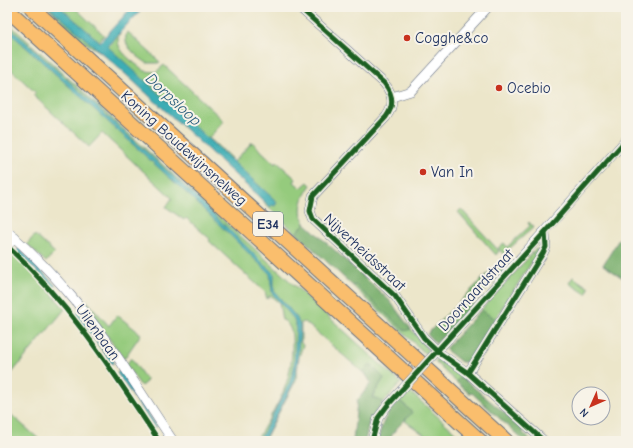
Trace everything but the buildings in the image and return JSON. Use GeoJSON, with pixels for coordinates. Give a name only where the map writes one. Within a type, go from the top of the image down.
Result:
{"type":"FeatureCollection","features":[{"type":"Feature","properties":{"kind":"highway","name":"Koning Boudewijnsnelweg"},"geometry":{"type":"LineString","coordinates":[[31,7],[506,441]]}},
{"type":"Feature","properties":{"kind":"highway","name":"Koning Boudewijnsnelweg"},"geometry":{"type":"LineString","coordinates":[[7,9],[480,441]]}},
{"type":"Feature","properties":{"kind":"street"},"geometry":{"type":"LineString","coordinates":[[299,7],[384,83],[392,97],[411,91],[488,7]]}},
{"type":"Feature","properties":{"kind":"street","name":"Nijverheidsstraat"},"geometry":{"type":"LineString","coordinates":[[392,97],[390,111],[316,191],[311,202],[310,211],[317,224],[395,296],[424,338],[441,354],[468,372],[544,441]]}},
{"type":"Feature","properties":{"kind":"street","name":"Doornaardstraat"},"geometry":{"type":"LineString","coordinates":[[372,441],[378,418],[387,406],[545,232],[626,140]]}},
{"type":"Feature","properties":{"kind":"street","name":"Uilenbaan"},"geometry":{"type":"LineString","coordinates":[[7,231],[42,263],[79,304],[110,346],[173,441]]}},
{"type":"Feature","properties":{"kind":"street","name":"Doornaardstraat"},"geometry":{"type":"LineString","coordinates":[[468,372],[546,247],[545,232]]}},
{"type":"Feature","properties":{"kind":"street"},"geometry":{"type":"LineString","coordinates":[[7,246],[15,238]]}},
{"type":"Feature","properties":{"kind":"green space"},"geometry":{"type":"Polygon","coordinates":[[[47,7],[74,7],[104,35],[99,41],[108,47],[120,33],[118,39],[121,50],[130,60],[145,71],[156,72],[164,65],[224,121],[209,138],[231,158],[230,161],[233,163],[252,142],[275,164],[277,162],[296,179],[294,182],[301,188],[308,182],[311,185],[303,198],[301,208],[301,213],[305,223],[296,233],[264,203],[265,201],[109,57],[84,42],[47,7]]]}},
{"type":"Feature","properties":{"kind":"green space"},"geometry":{"type":"Polygon","coordinates":[[[7,22],[401,383],[383,402],[372,397],[384,378],[364,371],[367,376],[305,322],[301,323],[301,343],[303,345],[299,357],[296,380],[264,441],[256,441],[285,387],[291,364],[292,334],[288,325],[282,320],[279,303],[270,295],[267,299],[265,292],[209,241],[210,239],[186,218],[184,220],[166,207],[172,198],[102,133],[89,147],[33,95],[36,93],[7,66],[7,22]]]}},
{"type":"Feature","properties":{"kind":"green space"},"geometry":{"type":"Polygon","coordinates":[[[128,32],[160,62],[147,63],[135,54],[128,46],[126,41],[128,32]]]}},
{"type":"Feature","properties":{"kind":"green space"},"geometry":{"type":"Polygon","coordinates":[[[461,209],[499,251],[496,255],[458,212],[461,209]]]}},
{"type":"Feature","properties":{"kind":"green space"},"geometry":{"type":"Polygon","coordinates":[[[529,222],[534,227],[503,254],[498,248],[504,243],[507,247],[530,226],[528,223],[529,222]]]}},
{"type":"Feature","properties":{"kind":"green space"},"geometry":{"type":"Polygon","coordinates":[[[305,223],[390,301],[411,329],[405,331],[355,285],[353,286],[296,233],[305,223]]]}},
{"type":"Feature","properties":{"kind":"green space"},"geometry":{"type":"Polygon","coordinates":[[[626,228],[626,280],[603,265],[626,228]]]}},
{"type":"Feature","properties":{"kind":"green space"},"geometry":{"type":"Polygon","coordinates":[[[35,235],[55,253],[46,262],[27,244],[35,235]]]}},
{"type":"Feature","properties":{"kind":"green space"},"geometry":{"type":"Polygon","coordinates":[[[7,248],[42,283],[65,309],[7,379],[7,248]]]}},
{"type":"Feature","properties":{"kind":"green space"},"geometry":{"type":"Polygon","coordinates":[[[536,249],[539,251],[495,319],[481,310],[536,249]]]}},
{"type":"Feature","properties":{"kind":"green space"},"geometry":{"type":"Polygon","coordinates":[[[503,258],[511,263],[436,344],[427,334],[503,258]]]}},
{"type":"Feature","properties":{"kind":"green space"},"geometry":{"type":"Polygon","coordinates":[[[573,277],[589,288],[586,294],[569,283],[573,277]]]}},
{"type":"Feature","properties":{"kind":"green space"},"geometry":{"type":"Polygon","coordinates":[[[355,284],[411,329],[429,352],[427,355],[353,286],[355,284]]]}},
{"type":"Feature","properties":{"kind":"green space"},"geometry":{"type":"Polygon","coordinates":[[[86,300],[109,326],[117,315],[141,334],[124,359],[84,304],[86,300]]]}},
{"type":"Feature","properties":{"kind":"green space"},"geometry":{"type":"Polygon","coordinates":[[[481,310],[495,319],[469,362],[461,362],[445,349],[481,310]]]}},
{"type":"Feature","properties":{"kind":"green space"},"geometry":{"type":"Polygon","coordinates":[[[131,358],[147,381],[141,386],[126,365],[131,358]]]}},
{"type":"Feature","properties":{"kind":"green space"},"geometry":{"type":"Polygon","coordinates":[[[437,359],[461,377],[456,382],[435,362],[437,359]]]}},
{"type":"Feature","properties":{"kind":"green space"},"geometry":{"type":"Polygon","coordinates":[[[370,364],[384,378],[372,397],[383,402],[369,422],[365,441],[353,441],[357,401],[371,383],[364,371],[370,364]]]}},
{"type":"Feature","properties":{"kind":"green space"},"geometry":{"type":"Polygon","coordinates":[[[461,377],[524,429],[522,432],[532,441],[524,441],[472,393],[470,394],[456,382],[461,377]]]}},
{"type":"Feature","properties":{"kind":"green space"},"geometry":{"type":"Polygon","coordinates":[[[408,390],[465,441],[429,441],[430,439],[405,421],[411,411],[399,400],[408,390]]]}},
{"type":"Feature","properties":{"kind":"green space"},"geometry":{"type":"Polygon","coordinates":[[[399,400],[412,412],[396,429],[390,441],[378,441],[385,419],[399,400]]]}},
{"type":"Feature","properties":{"kind":"green space"},"geometry":{"type":"Polygon","coordinates":[[[7,411],[41,441],[7,441],[7,411]]]}},
{"type":"Feature","properties":{"kind":"water"},"geometry":{"type":"Polygon","coordinates":[[[49,7],[60,7],[100,42],[132,7],[144,7],[107,46],[277,202],[275,206],[272,205],[270,207],[121,70],[49,7]]]}},
{"type":"Feature","properties":{"kind":"water"},"geometry":{"type":"Polygon","coordinates":[[[7,25],[199,200],[274,274],[274,291],[297,318],[300,326],[297,366],[293,384],[263,441],[259,441],[289,384],[294,368],[296,327],[294,319],[272,293],[270,274],[193,199],[7,30],[7,25]]]}},
{"type":"Feature","properties":{"kind":"water"},"geometry":{"type":"Polygon","coordinates":[[[19,248],[56,286],[54,288],[16,251],[19,248]]]}},
{"type":"Feature","properties":{"kind":"water"},"geometry":{"type":"Polygon","coordinates":[[[78,312],[114,362],[112,364],[76,314],[78,312]]]}},
{"type":"Feature","properties":{"kind":"water"},"geometry":{"type":"Polygon","coordinates":[[[120,370],[157,426],[155,428],[117,373],[120,370]]]}},
{"type":"Feature","properties":{"kind":"cycle path"},"geometry":{"type":"LineString","coordinates":[[299,7],[384,83],[391,95],[392,100],[391,108],[386,117],[313,196],[310,211],[313,219],[395,296],[424,338],[441,354],[468,373],[544,441]]}},
{"type":"Feature","properties":{"kind":"cycle path"},"geometry":{"type":"LineString","coordinates":[[372,441],[378,418],[387,406],[545,232],[626,140]]}},
{"type":"Feature","properties":{"kind":"cycle path"},"geometry":{"type":"LineString","coordinates":[[468,373],[543,253],[546,247],[545,232]]}},
{"type":"Feature","properties":{"kind":"cycle path"},"geometry":{"type":"LineString","coordinates":[[7,246],[30,268],[70,314],[107,363],[159,441]]}},
{"type":"Feature","properties":{"kind":"place","name":"Cogghe&co"},"geometry":{"type":"Point","coordinates":[407,38]}},
{"type":"Feature","properties":{"kind":"place","name":"Ocebio"},"geometry":{"type":"Point","coordinates":[499,88]}},
{"type":"Feature","properties":{"kind":"place","name":"Van In"},"geometry":{"type":"Point","coordinates":[423,172]}},
{"type":"Feature","properties":{"kind":"water label","name":"Dorpsloop"},"geometry":{"type":"Point","coordinates":[174,99]}}]}
